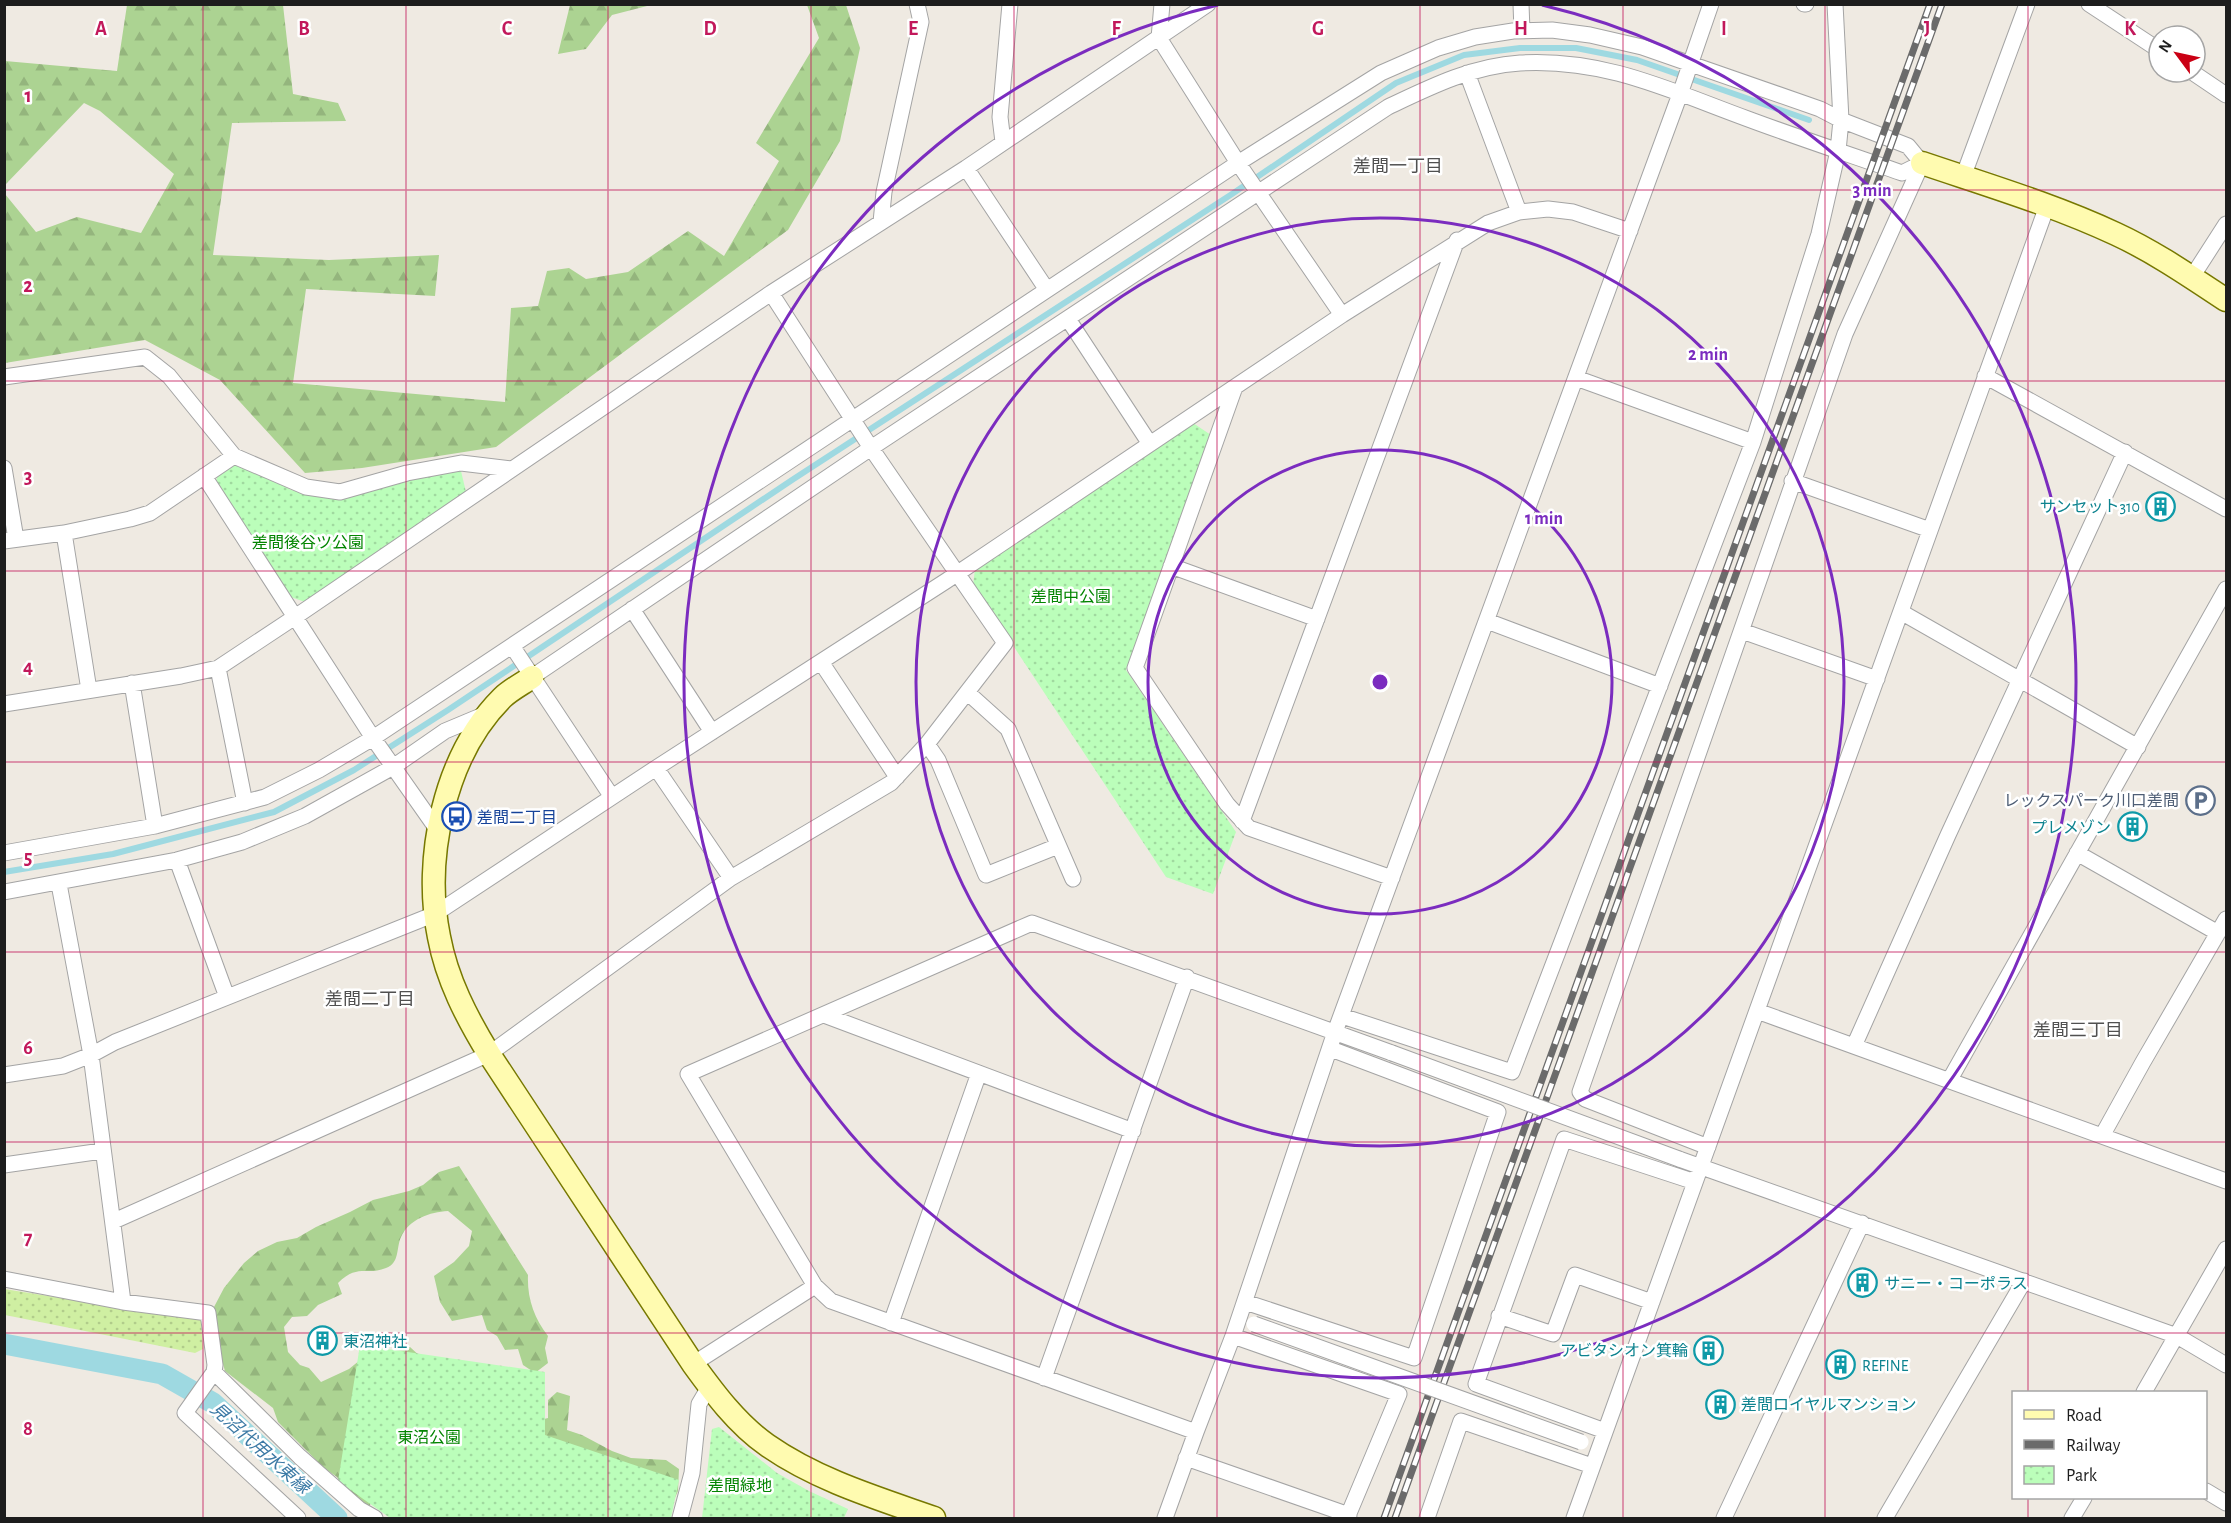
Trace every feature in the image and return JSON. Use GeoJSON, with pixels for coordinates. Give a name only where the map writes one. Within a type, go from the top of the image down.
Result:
{"type":"FeatureCollection","features":[{"type":"Feature","properties":{"kind":"street"},"geometry":{"type":"LineString","coordinates":[[881,222],[884,192],[921,22],[918,4]]}},
{"type":"Feature","properties":{"kind":"street"},"geometry":{"type":"LineString","coordinates":[[1003,142],[1000,117],[1010,4]]}},
{"type":"Feature","properties":{"kind":"street"},"geometry":{"type":"LineString","coordinates":[[1162,4],[1159,38],[1238,163],[1342,315]]}},
{"type":"Feature","properties":{"kind":"street"},"geometry":{"type":"LineString","coordinates":[[4,704],[218,668],[771,293],[966,168],[1208,4]]}},
{"type":"Feature","properties":{"kind":"street"},"geometry":{"type":"LineString","coordinates":[[1521,4],[1522,31]]}},
{"type":"Feature","properties":{"kind":"street"},"geometry":{"type":"LineString","coordinates":[[1165,1518],[1233,1336],[1246,1322],[1245,1302],[1335,1032],[1630,231],[1711,4]]}},
{"type":"Feature","properties":{"kind":"street"},"geometry":{"type":"LineString","coordinates":[[1342,1016],[1512,1072],[1753,442],[1819,234],[1838,151],[1840,120],[1835,4]]}},
{"type":"Feature","properties":{"kind":"street"},"geometry":{"type":"LineString","coordinates":[[1963,177],[2027,4]]}},
{"type":"Feature","properties":{"kind":"street"},"geometry":{"type":"LineString","coordinates":[[2089,4],[2147,42]]}},
{"type":"Feature","properties":{"kind":"street"},"geometry":{"type":"LineString","coordinates":[[4,854],[155,826],[245,803],[265,797],[319,770],[373,738],[1238,163],[1381,73],[1438,48],[1475,37],[1552,30],[1590,35],[1642,47],[1691,62],[1820,109],[1840,120],[1908,146],[1922,163],[2047,206],[2116,234],[2164,259],[2226,300]]}},
{"type":"Feature","properties":{"kind":"street"},"geometry":{"type":"LineString","coordinates":[[934,1518],[831,1480],[794,1461],[765,1444],[723,1404],[693,1364],[468,1020],[441,947],[435,914],[434,876],[446,797],[457,767],[475,732],[488,713],[504,696],[871,448],[1388,107],[1447,79],[1520,63],[1578,64],[1632,76],[1902,173],[1922,163]]}},
{"type":"Feature","properties":{"kind":"street"},"geometry":{"type":"LineString","coordinates":[[1467,73],[1519,212]]}},
{"type":"Feature","properties":{"kind":"street"},"geometry":{"type":"LineString","coordinates":[[2207,82],[2226,95]]}},
{"type":"Feature","properties":{"kind":"street"},"geometry":{"type":"LineString","coordinates":[[1707,1147],[1585,1099],[1580,1092],[1845,334],[1922,163]]}},
{"type":"Feature","properties":{"kind":"street"},"geometry":{"type":"LineString","coordinates":[[966,168],[1047,290]]}},
{"type":"Feature","properties":{"kind":"street"},"geometry":{"type":"LineString","coordinates":[[1574,1518],[2047,206]]}},
{"type":"Feature","properties":{"kind":"street"},"geometry":{"type":"LineString","coordinates":[[4,1075],[63,1066],[115,1042],[435,914],[958,573],[1342,315],[1457,240],[1488,223],[1519,212],[1548,210],[1573,212],[1630,231]]}},
{"type":"Feature","properties":{"kind":"street"},"geometry":{"type":"LineString","coordinates":[[2192,277],[2226,225]]}},
{"type":"Feature","properties":{"kind":"street"},"geometry":{"type":"LineString","coordinates":[[1242,822],[1457,240]]}},
{"type":"Feature","properties":{"kind":"street"},"geometry":{"type":"LineString","coordinates":[[114,1221],[489,1054],[731,878],[891,783],[927,744],[1005,643],[871,448],[771,293]]}},
{"type":"Feature","properties":{"kind":"street"},"geometry":{"type":"LineString","coordinates":[[1068,318],[1150,444]]}},
{"type":"Feature","properties":{"kind":"street"},"geometry":{"type":"LineString","coordinates":[[4,377],[145,357],[169,376],[234,456],[306,487],[340,492],[407,473],[461,464],[511,469]]}},
{"type":"Feature","properties":{"kind":"street"},"geometry":{"type":"LineString","coordinates":[[1985,376],[2226,509]]}},
{"type":"Feature","properties":{"kind":"street"},"geometry":{"type":"LineString","coordinates":[[1576,378],[1753,442]]}},
{"type":"Feature","properties":{"kind":"street"},"geometry":{"type":"LineString","coordinates":[[1235,387],[1135,668],[1227,804],[1248,828],[1392,878]]}},
{"type":"Feature","properties":{"kind":"street"},"geometry":{"type":"LineString","coordinates":[[1854,1046],[2125,452]]}},
{"type":"Feature","properties":{"kind":"street"},"geometry":{"type":"LineString","coordinates":[[4,468],[10,540],[64,533],[150,513],[234,456]]}},
{"type":"Feature","properties":{"kind":"street"},"geometry":{"type":"LineString","coordinates":[[204,477],[373,738],[439,832]]}},
{"type":"Feature","properties":{"kind":"street"},"geometry":{"type":"LineString","coordinates":[[1792,481],[1930,530]]}},
{"type":"Feature","properties":{"kind":"street"},"geometry":{"type":"LineString","coordinates":[[64,533],[89,690]]}},
{"type":"Feature","properties":{"kind":"street"},"geometry":{"type":"LineString","coordinates":[[1171,566],[1317,619]]}},
{"type":"Feature","properties":{"kind":"street"},"geometry":{"type":"LineString","coordinates":[[1949,1081],[2226,589]]}},
{"type":"Feature","properties":{"kind":"street"},"geometry":{"type":"LineString","coordinates":[[632,609],[712,732]]}},
{"type":"Feature","properties":{"kind":"street"},"geometry":{"type":"LineString","coordinates":[[1901,612],[2138,747]]}},
{"type":"Feature","properties":{"kind":"street"},"geometry":{"type":"LineString","coordinates":[[1487,621],[1660,686]]}},
{"type":"Feature","properties":{"kind":"street"},"geometry":{"type":"LineString","coordinates":[[1742,631],[1877,679]]}},
{"type":"Feature","properties":{"kind":"street"},"geometry":{"type":"LineString","coordinates":[[512,646],[612,797]]}},
{"type":"Feature","properties":{"kind":"street"},"geometry":{"type":"LineString","coordinates":[[820,662],[897,777]]}},
{"type":"Feature","properties":{"kind":"street"},"geometry":{"type":"LineString","coordinates":[[218,668],[245,803]]}},
{"type":"Feature","properties":{"kind":"street"},"geometry":{"type":"LineString","coordinates":[[132,683],[155,826]]}},
{"type":"Feature","properties":{"kind":"street"},"geometry":{"type":"LineString","coordinates":[[968,693],[1008,729],[1073,879]]}},
{"type":"Feature","properties":{"kind":"street"},"geometry":{"type":"LineString","coordinates":[[4,892],[59,884],[177,860],[242,842],[305,816],[393,767],[445,731],[488,713]]}},
{"type":"Feature","properties":{"kind":"street"},"geometry":{"type":"LineString","coordinates":[[927,744],[938,760],[986,875],[1058,846]]}},
{"type":"Feature","properties":{"kind":"street"},"geometry":{"type":"LineString","coordinates":[[656,768],[731,878]]}},
{"type":"Feature","properties":{"kind":"street"},"geometry":{"type":"LineString","coordinates":[[2077,853],[2218,933]]}},
{"type":"Feature","properties":{"kind":"street"},"geometry":{"type":"LineString","coordinates":[[177,860],[227,997]]}},
{"type":"Feature","properties":{"kind":"street"},"geometry":{"type":"LineString","coordinates":[[59,884],[91,1055],[123,1302]]}},
{"type":"Feature","properties":{"kind":"street"},"geometry":{"type":"LineString","coordinates":[[2102,1136],[2226,919]]}},
{"type":"Feature","properties":{"kind":"street"},"geometry":{"type":"LineString","coordinates":[[1196,1432],[831,1301],[815,1286],[688,1074],[1032,923],[1187,977],[1679,1159],[1697,1174]]}},
{"type":"Feature","properties":{"kind":"street"},"geometry":{"type":"LineString","coordinates":[[1044,1378],[1187,977]]}},
{"type":"Feature","properties":{"kind":"street"},"geometry":{"type":"LineString","coordinates":[[1757,1011],[2226,1181]]}},
{"type":"Feature","properties":{"kind":"street"},"geometry":{"type":"LineString","coordinates":[[824,1015],[1132,1131]]}},
{"type":"Feature","properties":{"kind":"street"},"geometry":{"type":"LineString","coordinates":[[1245,1302],[1413,1358],[1494,1124],[1498,1112],[1331,1049]]}},
{"type":"Feature","properties":{"kind":"street"},"geometry":{"type":"LineString","coordinates":[[891,1323],[979,1073]]}},
{"type":"Feature","properties":{"kind":"street"},"geometry":{"type":"LineString","coordinates":[[1605,1431],[1476,1384],[1564,1139],[1697,1174],[1862,1223],[2177,1336],[2226,1365]]}},
{"type":"Feature","properties":{"kind":"street"},"geometry":{"type":"LineString","coordinates":[[4,1165],[102,1152]]}},
{"type":"Feature","properties":{"kind":"street"},"geometry":{"type":"LineString","coordinates":[[1724,1518],[1862,1223]]}},
{"type":"Feature","properties":{"kind":"street"},"geometry":{"type":"LineString","coordinates":[[2145,1391],[2226,1249]]}},
{"type":"Feature","properties":{"kind":"street"},"geometry":{"type":"LineString","coordinates":[[1499,1316],[1553,1334],[1575,1275],[1652,1302]]}},
{"type":"Feature","properties":{"kind":"street"},"geometry":{"type":"LineString","coordinates":[[4,1279],[123,1302],[208,1313],[215,1365],[211,1377],[185,1413],[298,1518]]}},
{"type":"Feature","properties":{"kind":"street"},"geometry":{"type":"LineString","coordinates":[[1886,1518],[2024,1281]]}},
{"type":"Feature","properties":{"kind":"street"},"geometry":{"type":"LineString","coordinates":[[693,1364],[815,1286]]}},
{"type":"Feature","properties":{"kind":"street"},"geometry":{"type":"LineString","coordinates":[[1246,1322],[1599,1448]]}},
{"type":"Feature","properties":{"kind":"street"},"geometry":{"type":"LineString","coordinates":[[1186,1458],[1348,1517],[1399,1394],[1233,1336]]}},
{"type":"Feature","properties":{"kind":"street"},"geometry":{"type":"LineString","coordinates":[[211,1377],[359,1509],[375,1518]]}},
{"type":"Feature","properties":{"kind":"street"},"geometry":{"type":"LineString","coordinates":[[680,1518],[692,1473],[699,1404],[710,1387]]}},
{"type":"Feature","properties":{"kind":"street"},"geometry":{"type":"LineString","coordinates":[[1427,1518],[1461,1421],[1592,1466]]}},
{"type":"Feature","properties":{"kind":"street"},"geometry":{"type":"LineString","coordinates":[[2207,1492],[2226,1503]]}},
{"type":"Feature","properties":{"kind":"street"},"geometry":{"type":"LineString","coordinates":[[2072,1518],[2083,1499]]}},
{"type":"Feature","properties":{"kind":"green space"},"geometry":{"type":"Polygon","coordinates":[[[570,4],[651,5],[612,15],[586,49],[558,54],[570,4]]]}},
{"type":"Feature","properties":{"kind":"green space"},"geometry":{"type":"Polygon","coordinates":[[[127,5],[283,5],[293,94],[338,103],[346,121],[232,123],[213,255],[329,260],[439,255],[435,296],[306,289],[293,383],[505,402],[511,308],[538,306],[547,271],[569,268],[586,279],[628,272],[688,231],[724,256],[779,161],[756,143],[819,38],[807,5],[846,5],[860,48],[840,141],[788,230],[496,447],[362,468],[305,473],[220,380],[145,340],[5,363],[5,194],[36,232],[77,217],[141,233],[174,174],[100,111],[84,103],[5,185],[5,61],[117,71],[127,5]]]}},
{"type":"Feature","properties":{"kind":"green space","name":"差間中公園"},"geometry":{"type":"Polygon","coordinates":[[[1193,423],[1211,435],[1126,670],[1236,832],[1213,894],[1166,877],[973,585],[975,569],[1193,423]]]}},
{"type":"Feature","properties":{"kind":"green space","name":"差間後谷ツ公園"},"geometry":{"type":"Polygon","coordinates":[[[232,464],[247,466],[291,490],[345,499],[406,480],[461,471],[466,492],[305,602],[285,595],[214,487],[218,475],[232,464]]]}},
{"type":"Feature","properties":{"kind":"green space"},"geometry":{"type":"Polygon","coordinates":[[[459,1166],[528,1275],[532,1307],[548,1336],[545,1348],[548,1363],[535,1373],[523,1365],[518,1349],[505,1350],[497,1336],[487,1330],[482,1315],[452,1321],[440,1302],[434,1276],[454,1262],[469,1246],[472,1231],[448,1211],[427,1215],[409,1225],[401,1237],[396,1259],[390,1266],[379,1270],[351,1273],[338,1283],[342,1294],[318,1305],[307,1316],[292,1317],[284,1327],[288,1352],[300,1365],[309,1368],[321,1382],[349,1369],[365,1356],[410,1347],[422,1358],[540,1420],[548,1418],[548,1400],[557,1392],[570,1396],[567,1430],[631,1458],[666,1460],[679,1469],[678,1491],[666,1518],[376,1497],[369,1506],[351,1496],[337,1477],[324,1468],[278,1422],[273,1408],[225,1371],[220,1354],[214,1307],[224,1288],[244,1263],[258,1251],[277,1242],[297,1238],[373,1200],[409,1191],[423,1185],[439,1172],[459,1166]]]}},
{"type":"Feature","properties":{"kind":"green space"},"geometry":{"type":"Polygon","coordinates":[[[4,1289],[201,1320],[203,1349],[195,1353],[5,1315],[4,1289]]]}},
{"type":"Feature","properties":{"kind":"green space","name":"東沼公園"},"geometry":{"type":"Polygon","coordinates":[[[360,1345],[545,1372],[545,1435],[679,1480],[671,1518],[390,1518],[338,1481],[360,1345]]]}},
{"type":"Feature","properties":{"kind":"green space","name":"差間緑地"},"geometry":{"type":"Polygon","coordinates":[[[719,1427],[777,1473],[848,1509],[844,1518],[702,1518],[712,1429],[719,1427]]]}},
{"type":"Feature","properties":{"kind":"waterway"},"geometry":{"type":"LineString","coordinates":[[4,872],[113,854],[274,812],[354,770],[448,710],[792,480],[1232,194],[1396,83],[1464,55],[1520,48],[1576,48],[1637,60],[1809,120]]}},
{"type":"Feature","properties":{"kind":"waterway","name":"見沼代用水東縁"},"geometry":{"type":"LineString","coordinates":[[4,1344],[162,1374],[213,1403],[337,1518]]}},
{"type":"Feature","properties":{"kind":"railway"},"geometry":{"type":"LineString","coordinates":[[1384,1518],[1930,4]]}},
{"type":"Feature","properties":{"kind":"railway"},"geometry":{"type":"LineString","coordinates":[[1395,1518],[1942,4]]}},
{"type":"Feature","properties":{"kind":"place","name":"サンセット310"},"geometry":{"type":"Point","coordinates":[2161,506]}},
{"type":"Feature","properties":{"kind":"place","name":"レックスパーク川口差間"},"geometry":{"type":"Point","coordinates":[2200,800]}},
{"type":"Feature","properties":{"kind":"place","name":"差間二丁目"},"geometry":{"type":"Point","coordinates":[456,817]}},
{"type":"Feature","properties":{"kind":"place","name":"プレメゾン"},"geometry":{"type":"Point","coordinates":[2132,827]}},
{"type":"Feature","properties":{"kind":"place","name":"サニー・コーポラス"},"geometry":{"type":"Point","coordinates":[1863,1283]}},
{"type":"Feature","properties":{"kind":"place","name":"東沼神社"},"geometry":{"type":"Point","coordinates":[322,1341]}},
{"type":"Feature","properties":{"kind":"place","name":"アビタシオン箕輪"},"geometry":{"type":"Point","coordinates":[1709,1350]}},
{"type":"Feature","properties":{"kind":"place","name":"REFINE"},"geometry":{"type":"Point","coordinates":[1841,1365]}},
{"type":"Feature","properties":{"kind":"place","name":"差間ロイヤルマンション"},"geometry":{"type":"Point","coordinates":[1720,1404]}},
{"type":"Feature","properties":{"kind":"district","name":"差間一丁目"},"geometry":{"type":"Point","coordinates":[1398,166]}},
{"type":"Feature","properties":{"kind":"district","name":"差間二丁目"},"geometry":{"type":"Point","coordinates":[370,999]}},
{"type":"Feature","properties":{"kind":"district","name":"差間三丁目"},"geometry":{"type":"Point","coordinates":[2078,1030]}}]}
